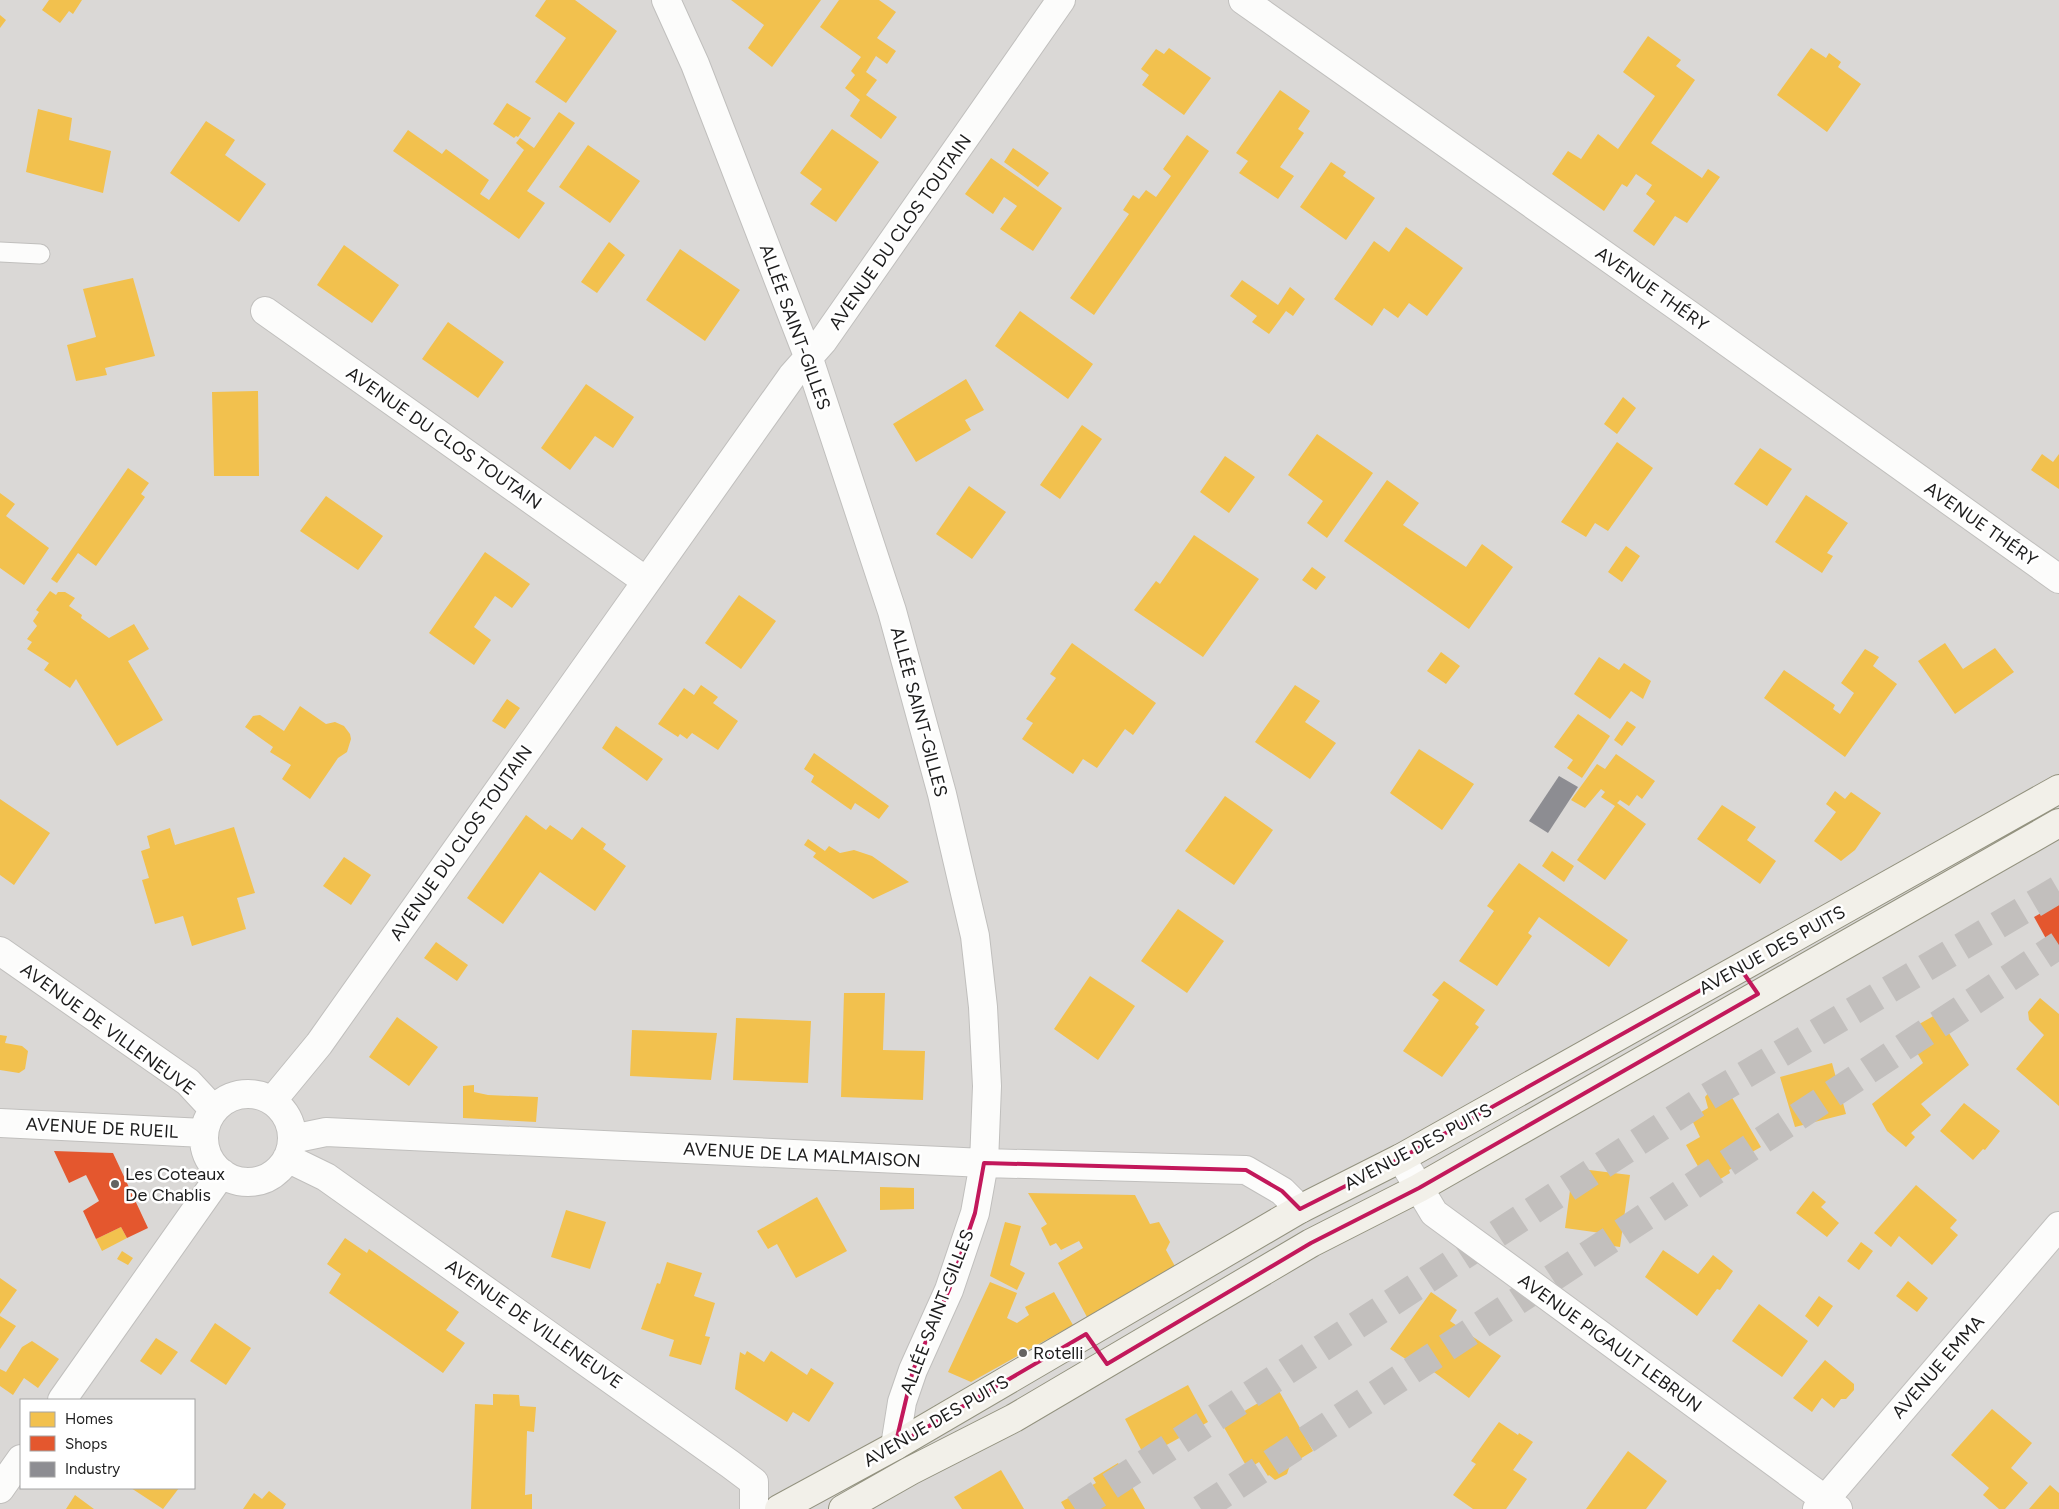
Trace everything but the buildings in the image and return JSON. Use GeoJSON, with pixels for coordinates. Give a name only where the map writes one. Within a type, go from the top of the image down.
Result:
{"type":"FeatureCollection","features":[{"type":"Feature","properties":{"kind":"street","name":"ALLÉE SAINT-GILLES"},"geometry":{"type":"LineString","coordinates":[[666,0],[695,64],[808,356],[892,611],[942,794],[975,936],[983,1007],[987,1086],[984,1163],[975,1214],[949,1290],[913,1370],[902,1402],[895,1446]]}},
{"type":"Feature","properties":{"kind":"street","name":"AVENUE DU CLOS TOUTAIN"},"geometry":{"type":"LineString","coordinates":[[272,1101],[319,1044],[792,376],[823,341],[1061,0]]}},
{"type":"Feature","properties":{"kind":"street","name":"AVENUE THÉRY"},"geometry":{"type":"LineString","coordinates":[[1243,0],[2059,579]]}},
{"type":"Feature","properties":{"kind":"street","name":"AVENUE DU CLOS TOUTAIN"},"geometry":{"type":"LineString","coordinates":[[266,311],[646,582]]}},
{"type":"Feature","properties":{"kind":"street","name":"AVENUE DES PUITS"},"geometry":{"type":"LineString","coordinates":[[779,1509],[895,1446],[1300,1209],[1401,1158],[2059,788]]}},
{"type":"Feature","properties":{"kind":"street","name":"AVENUE DES PUITS"},"geometry":{"type":"LineString","coordinates":[[843,1509],[910,1471],[1014,1418],[1311,1243],[1419,1188],[2059,823]]}},
{"type":"Feature","properties":{"kind":"street","name":"AVENUE DE VILLENEUVE"},"geometry":{"type":"LineString","coordinates":[[0,951],[188,1082],[209,1122]]}},
{"type":"Feature","properties":{"kind":"street"},"geometry":{"type":"LineString","coordinates":[[1740,968],[1758,994]]}},
{"type":"Feature","properties":{"kind":"street"},"geometry":{"type":"LineString","coordinates":[[240,1094],[258,1095],[272,1101],[286,1115],[290,1124],[290,1148],[282,1166],[270,1176],[260,1180],[245,1182],[222,1173],[212,1163],[206,1150],[209,1122],[226,1099],[240,1094]]}},
{"type":"Feature","properties":{"kind":"street","name":"AVENUE DE RUEIL"},"geometry":{"type":"LineString","coordinates":[[0,1123],[209,1122]]}},
{"type":"Feature","properties":{"kind":"street","name":"AVENUE DE LA MALMAISON"},"geometry":{"type":"LineString","coordinates":[[290,1148],[326,1132],[984,1163],[1246,1170],[1282,1191],[1300,1209]]}},
{"type":"Feature","properties":{"kind":"street","name":"AVENUE DE VILLENEUVE"},"geometry":{"type":"LineString","coordinates":[[290,1148],[326,1177],[754,1482],[754,1509]]}},
{"type":"Feature","properties":{"kind":"street","name":"AVENUE PIGAULT LEBRUN"},"geometry":{"type":"LineString","coordinates":[[1401,1158],[1434,1213],[1826,1506]]}},
{"type":"Feature","properties":{"kind":"street"},"geometry":{"type":"LineString","coordinates":[[63,1399],[222,1173]]}},
{"type":"Feature","properties":{"kind":"street","name":"AVENUE EMMA"},"geometry":{"type":"LineString","coordinates":[[1826,1506],[2059,1226]]}},
{"type":"Feature","properties":{"kind":"street"},"geometry":{"type":"LineString","coordinates":[[1086,1334],[1107,1364]]}},
{"type":"Feature","properties":{"kind":"street"},"geometry":{"type":"LineString","coordinates":[[0,1489],[20,1460]]}},
{"type":"Feature","properties":{"kind":"lane"},"geometry":{"type":"LineString","coordinates":[[0,252],[40,254]]}},
{"type":"Feature","properties":{"kind":"highlighted area"},"geometry":{"type":"Polygon","coordinates":[[[1740,968],[1758,994],[1419,1188],[1311,1243],[1107,1364],[1086,1334],[895,1446],[913,1370],[949,1290],[975,1213],[984,1163],[1246,1170],[1282,1191],[1300,1209],[1401,1158],[1740,968]]]}},
{"type":"Feature","properties":{"kind":"shaded area"},"geometry":{"type":"Polygon","coordinates":[[[0,0],[2059,0],[2059,1509],[0,1509],[0,0]]]}},
{"type":"Feature","properties":{"kind":"tunnel"},"geometry":{"type":"LineString","coordinates":[[1075,1509],[1704,1099],[2059,889]]}},
{"type":"Feature","properties":{"kind":"tunnel"},"geometry":{"type":"LineString","coordinates":[[1201,1509],[2059,945]]}},
{"type":"Feature","properties":{"kind":"place","name":"Les Coteaux De Chablis"},"geometry":{"type":"Point","coordinates":[115,1184]}},
{"type":"Feature","properties":{"kind":"place","name":"Rotelli"},"geometry":{"type":"Point","coordinates":[1023,1353]}}]}
